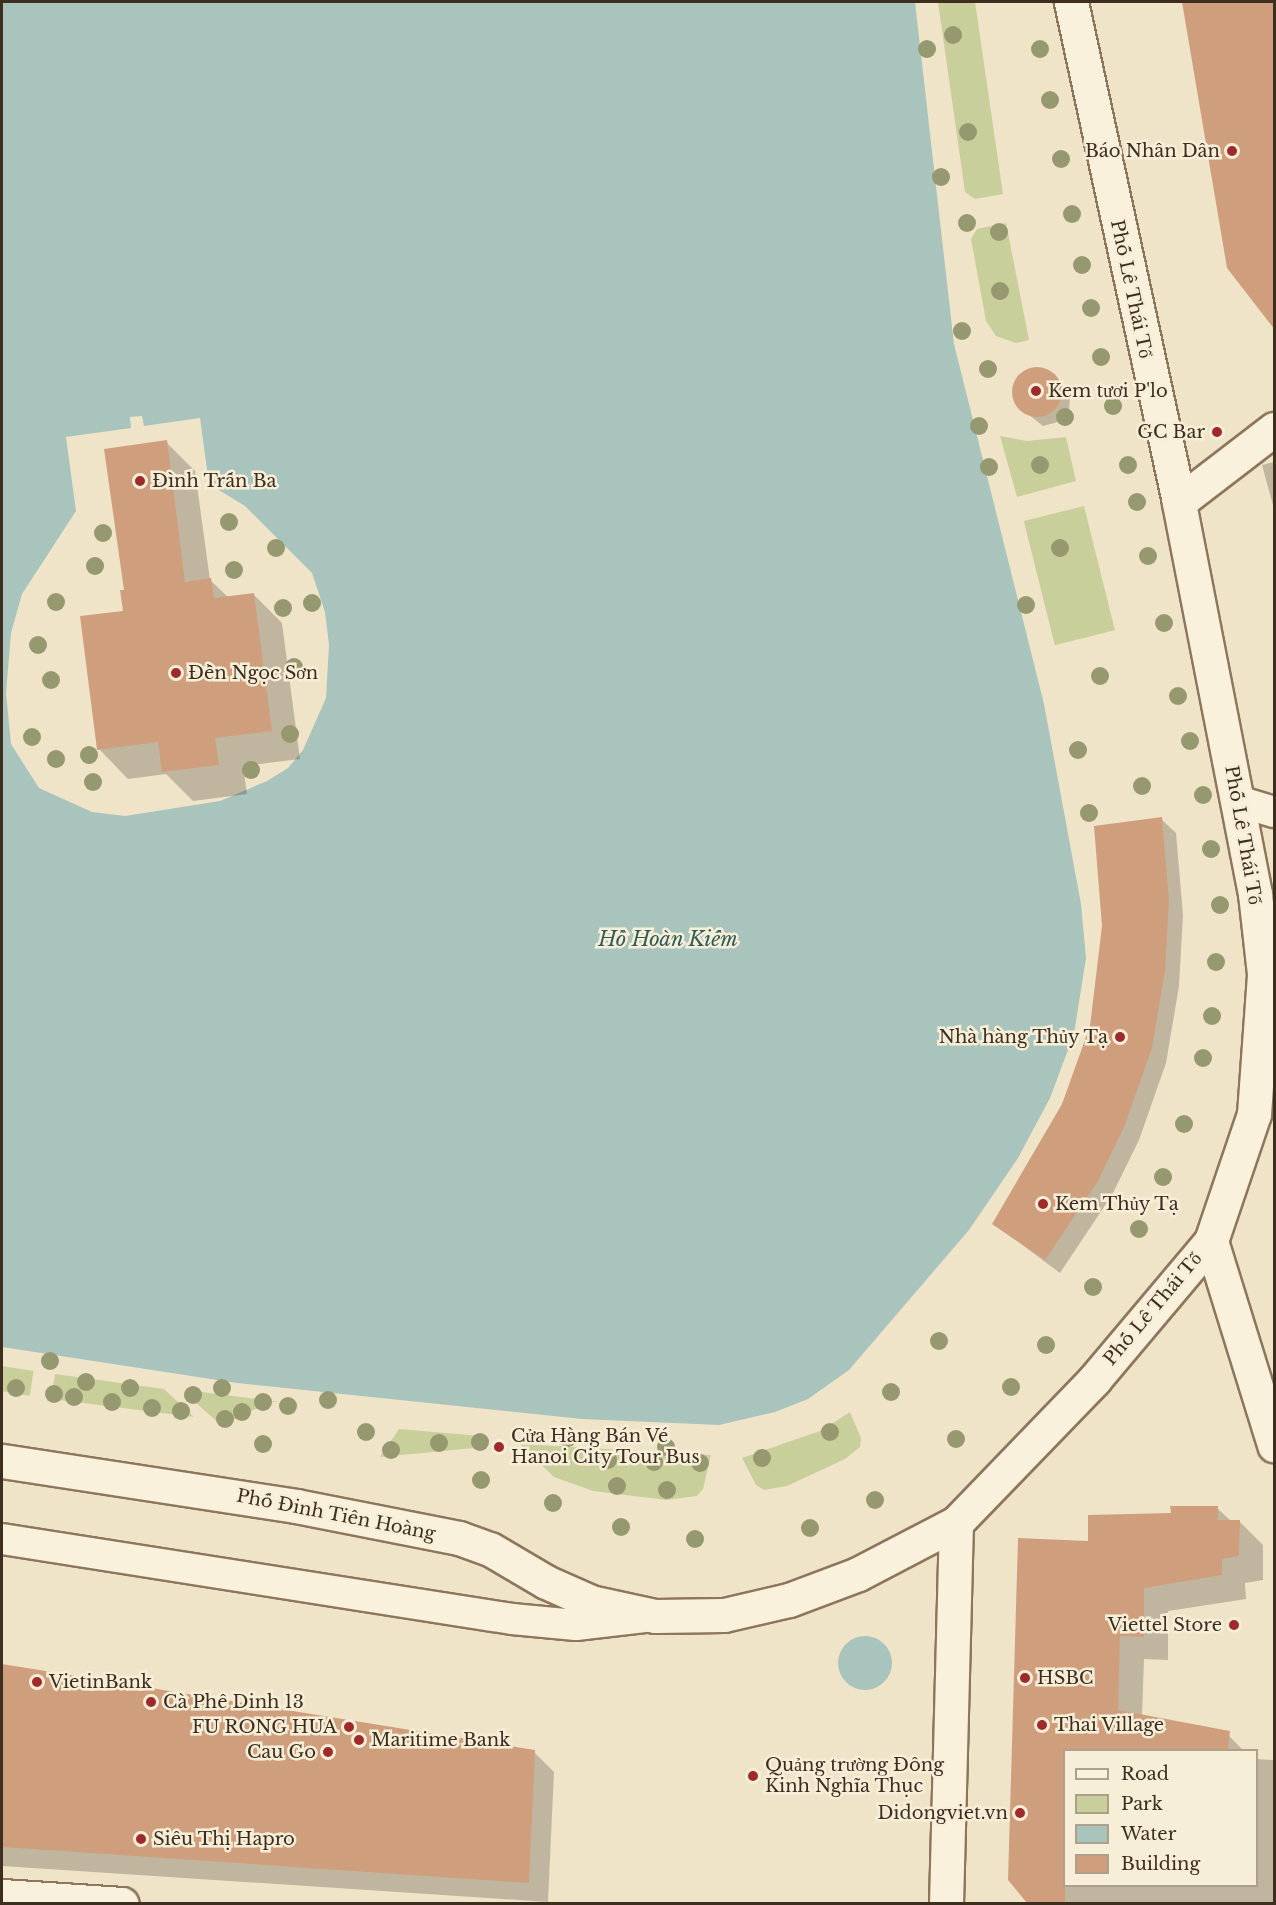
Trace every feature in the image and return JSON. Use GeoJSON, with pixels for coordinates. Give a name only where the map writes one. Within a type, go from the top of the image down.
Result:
{"type":"FeatureCollection","features":[{"type":"Feature","properties":{"kind":"main road","name":"Phố Lê Thái Tổ"},"geometry":{"type":"LineString","coordinates":[[956,1523],[1094,1380],[1211,1241],[1254,1114],[1266,910],[1238,801],[1179,502],[1071,2]]}},
{"type":"Feature","properties":{"kind":"main road"},"geometry":{"type":"LineString","coordinates":[[1179,502],[1275,429]]}},
{"type":"Feature","properties":{"kind":"main road"},"geometry":{"type":"LineString","coordinates":[[1211,1241],[1275,1445]]}},
{"type":"Feature","properties":{"kind":"main road","name":"Phố Đinh Tiên Hoàng"},"geometry":{"type":"LineString","coordinates":[[2,1461],[296,1506],[459,1538],[490,1549],[546,1582],[591,1602],[655,1616],[724,1615],[789,1600],[890,1559],[956,1523]]}},
{"type":"Feature","properties":{"kind":"main road"},"geometry":{"type":"LineString","coordinates":[[946,1904],[956,1523]]}},
{"type":"Feature","properties":{"kind":"main road"},"geometry":{"type":"LineString","coordinates":[[2,1896],[122,1904]]}},
{"type":"Feature","properties":{"kind":"lane"},"geometry":{"type":"LineString","coordinates":[[1238,801],[1275,812]]}},
{"type":"Feature","properties":{"kind":"lane","name":"Phố Đinh Tiên Hoàng"},"geometry":{"type":"LineString","coordinates":[[2,1539],[512,1619],[576,1625],[655,1616]]}},
{"type":"Feature","properties":{"kind":"green space"},"geometry":{"type":"Polygon","coordinates":[[[938,2],[975,2],[1003,194],[975,199],[965,192],[938,2]]]}},
{"type":"Feature","properties":{"kind":"green space"},"geometry":{"type":"Polygon","coordinates":[[[1006,223],[1029,340],[1016,343],[996,336],[986,321],[971,239],[977,229],[1006,223]]]}},
{"type":"Feature","properties":{"kind":"green space"},"geometry":{"type":"Polygon","coordinates":[[[1000,436],[1027,441],[1066,437],[1076,481],[1017,497],[1000,436]]]}},
{"type":"Feature","properties":{"kind":"green space"},"geometry":{"type":"Polygon","coordinates":[[[1084,506],[1115,630],[1055,645],[1024,521],[1084,506]]]}},
{"type":"Feature","properties":{"kind":"green space"},"geometry":{"type":"Polygon","coordinates":[[[2,1366],[34,1371],[30,1396],[2,1391],[2,1366]]]}},
{"type":"Feature","properties":{"kind":"green space"},"geometry":{"type":"Polygon","coordinates":[[[55,1374],[164,1389],[194,1417],[51,1399],[55,1374]]]}},
{"type":"Feature","properties":{"kind":"green space"},"geometry":{"type":"Polygon","coordinates":[[[187,1390],[280,1402],[269,1402],[222,1426],[186,1394],[187,1390]]]}},
{"type":"Feature","properties":{"kind":"green space"},"geometry":{"type":"Polygon","coordinates":[[[850,1412],[861,1438],[860,1447],[845,1459],[787,1486],[764,1490],[756,1485],[742,1458],[820,1431],[850,1412]]]}},
{"type":"Feature","properties":{"kind":"green space"},"geometry":{"type":"Polygon","coordinates":[[[399,1429],[481,1436],[485,1447],[380,1457],[399,1429]]]}},
{"type":"Feature","properties":{"kind":"green space"},"geometry":{"type":"Polygon","coordinates":[[[520,1444],[711,1455],[703,1489],[697,1496],[666,1500],[593,1491],[554,1477],[520,1444]]]}},
{"type":"Feature","properties":{"kind":"water","name":"Hồ Hoàn Kiếm"},"geometry":{"type":"Polygon","coordinates":[[[2,2],[915,2],[954,344],[1044,704],[1081,904],[1086,958],[1074,1034],[1050,1098],[1018,1158],[969,1230],[849,1370],[808,1399],[775,1412],[719,1425],[582,1419],[237,1383],[2,1347],[2,2]],[[142,416],[130,417],[131,428],[66,437],[76,511],[22,594],[11,633],[6,693],[11,744],[39,788],[92,812],[125,816],[220,801],[267,781],[288,768],[303,750],[326,698],[329,645],[325,612],[312,573],[245,506],[209,484],[200,418],[144,426],[142,416]]]}},
{"type":"Feature","properties":{"kind":"water"},"geometry":{"type":"Polygon","coordinates":[[[865,1636],[875,1638],[884,1644],[890,1653],[892,1663],[890,1673],[884,1682],[875,1688],[865,1690],[855,1688],[846,1682],[840,1673],[838,1663],[840,1653],[846,1644],[855,1638],[865,1636]]]}},
{"type":"Feature","properties":{"kind":"building","name":"Báo Nhân Dân"},"geometry":{"type":"Polygon","coordinates":[[[1182,2],[1275,2],[1275,330],[1227,268],[1182,2]]]}},
{"type":"Feature","properties":{"kind":"building","name":"Kem tươi P'lo"},"geometry":{"type":"Polygon","coordinates":[[[1032,367],[1042,367],[1055,374],[1062,387],[1062,397],[1055,410],[1042,417],[1032,417],[1023,413],[1016,406],[1012,397],[1012,387],[1016,378],[1023,371],[1032,367]]]}},
{"type":"Feature","properties":{"kind":"building","name":"Đền Ngọc Sơn"},"geometry":{"type":"Polygon","coordinates":[[[167,440],[185,582],[211,578],[214,598],[254,593],[272,731],[215,738],[219,765],[162,772],[158,742],[97,750],[80,616],[123,611],[120,590],[124,590],[104,449],[167,440]]]}},
{"type":"Feature","properties":{"kind":"building","name":"Nhà hàng Thủy Tạ"},"geometry":{"type":"Polygon","coordinates":[[[1162,817],[1169,901],[1165,971],[1152,1048],[1125,1125],[1098,1181],[1045,1260],[992,1224],[1062,1104],[1090,1026],[1102,926],[1094,826],[1162,817]]]}},
{"type":"Feature","properties":{"kind":"building"},"geometry":{"type":"Polygon","coordinates":[[[1170,1506],[1218,1506],[1218,1520],[1240,1520],[1239,1556],[1222,1559],[1222,1575],[1144,1588],[1144,1637],[1120,1636],[1118,1710],[1230,1731],[1228,1749],[1063,1749],[1065,1904],[1027,1903],[1008,1880],[1018,1538],[1088,1541],[1088,1515],[1171,1513],[1170,1506]]]}},
{"type":"Feature","properties":{"kind":"building"},"geometry":{"type":"Polygon","coordinates":[[[2,1664],[535,1750],[529,1883],[2,1847],[2,1664]]]}},
{"type":"Feature","properties":{"kind":"place","name":"Báo Nhân Dân"},"geometry":{"type":"Point","coordinates":[1232,151]}},
{"type":"Feature","properties":{"kind":"place","name":"Kem tươi P'lo"},"geometry":{"type":"Point","coordinates":[1036,391]}},
{"type":"Feature","properties":{"kind":"place","name":"GC Bar"},"geometry":{"type":"Point","coordinates":[1217,432]}},
{"type":"Feature","properties":{"kind":"place","name":"Đình Trấn Ba"},"geometry":{"type":"Point","coordinates":[140,481]}},
{"type":"Feature","properties":{"kind":"place","name":"Đền Ngọc Sơn"},"geometry":{"type":"Point","coordinates":[176,673]}},
{"type":"Feature","properties":{"kind":"place","name":"Nhà hàng Thủy Tạ"},"geometry":{"type":"Point","coordinates":[1120,1037]}},
{"type":"Feature","properties":{"kind":"place","name":"Kem Thủy Tạ"},"geometry":{"type":"Point","coordinates":[1043,1204]}},
{"type":"Feature","properties":{"kind":"place","name":"Cửa Hàng Bán Vé Hanoi City Tour Bus"},"geometry":{"type":"Point","coordinates":[499,1447]}},
{"type":"Feature","properties":{"kind":"place","name":"Viettel Store"},"geometry":{"type":"Point","coordinates":[1234,1625]}},
{"type":"Feature","properties":{"kind":"place","name":"HSBC"},"geometry":{"type":"Point","coordinates":[1025,1678]}},
{"type":"Feature","properties":{"kind":"place","name":"VietinBank"},"geometry":{"type":"Point","coordinates":[37,1682]}},
{"type":"Feature","properties":{"kind":"place","name":"Cà Phê Dinh 13"},"geometry":{"type":"Point","coordinates":[151,1702]}},
{"type":"Feature","properties":{"kind":"place","name":"Thai Village"},"geometry":{"type":"Point","coordinates":[1042,1725]}},
{"type":"Feature","properties":{"kind":"place","name":"FU RONG HUA"},"geometry":{"type":"Point","coordinates":[349,1727]}},
{"type":"Feature","properties":{"kind":"place","name":"Maritime Bank"},"geometry":{"type":"Point","coordinates":[359,1740]}},
{"type":"Feature","properties":{"kind":"place","name":"Cau Go"},"geometry":{"type":"Point","coordinates":[328,1752]}},
{"type":"Feature","properties":{"kind":"place","name":"Quảng trường Đông Kinh Nghĩa Thục"},"geometry":{"type":"Point","coordinates":[753,1776]}},
{"type":"Feature","properties":{"kind":"place","name":"Didongviet.vn"},"geometry":{"type":"Point","coordinates":[1020,1813]}},
{"type":"Feature","properties":{"kind":"place","name":"Siêu Thị Hapro"},"geometry":{"type":"Point","coordinates":[141,1839]}}]}
